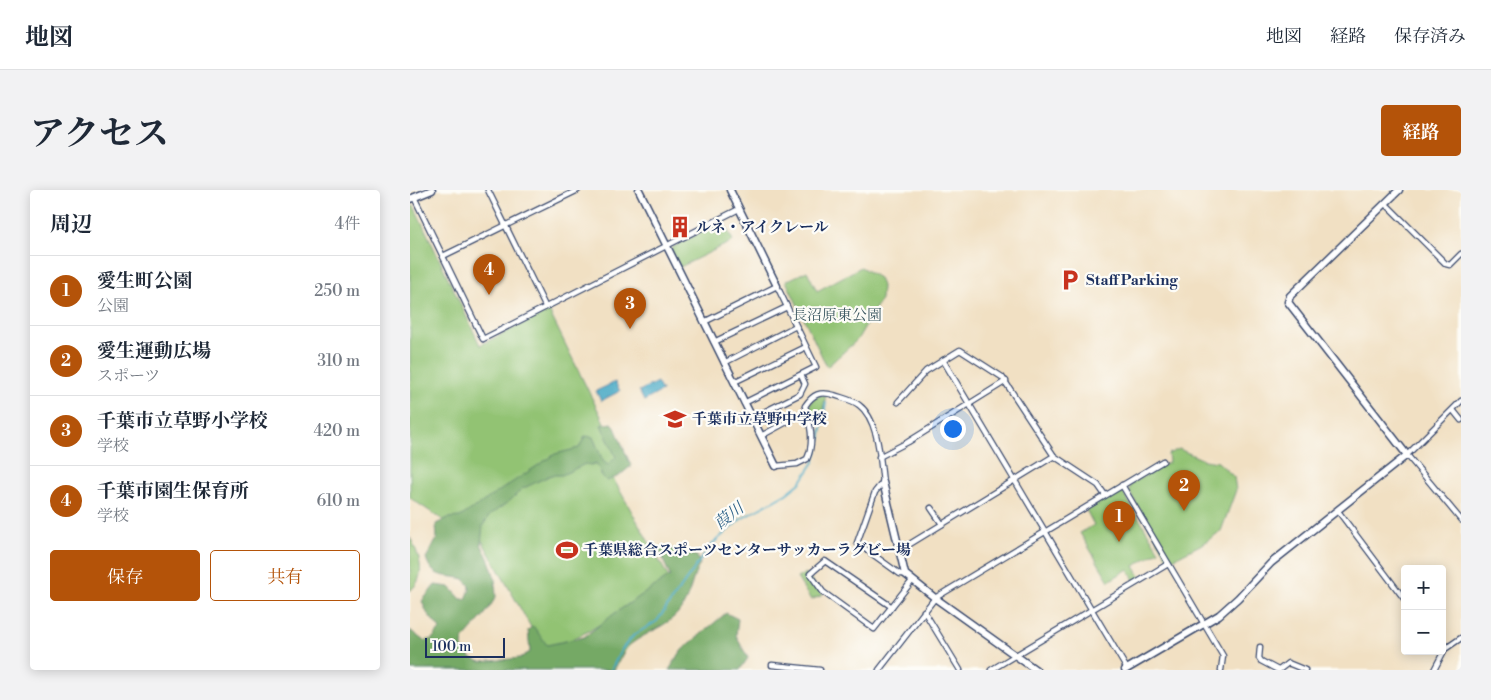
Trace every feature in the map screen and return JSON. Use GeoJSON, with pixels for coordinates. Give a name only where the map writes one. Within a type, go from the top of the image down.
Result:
{"type":"FeatureCollection","features":[{"type":"Feature","properties":{"kind":"street"},"geometry":{"type":"LineString","coordinates":[[432,190],[412,198],[443,256],[483,339],[739,209]]}},
{"type":"Feature","properties":{"kind":"street"},"geometry":{"type":"LineString","coordinates":[[488,190],[546,306]]}},
{"type":"Feature","properties":{"kind":"street"},"geometry":{"type":"LineString","coordinates":[[443,256],[578,190]]}},
{"type":"Feature","properties":{"kind":"street"},"geometry":{"type":"LineString","coordinates":[[639,190],[776,466],[797,464],[807,459],[811,442],[810,424],[805,406],[811,397],[818,393],[830,394],[857,404],[864,409],[878,439],[884,482],[905,574]]}},
{"type":"Feature","properties":{"kind":"street"},"geometry":{"type":"LineString","coordinates":[[730,190],[816,367],[744,403]]}},
{"type":"Feature","properties":{"kind":"street"},"geometry":{"type":"LineString","coordinates":[[1399,190],[1290,296],[1288,302],[1407,455],[1461,520]]}},
{"type":"Feature","properties":{"kind":"street"},"geometry":{"type":"LineString","coordinates":[[1385,203],[1446,264],[1450,265],[1461,254]]}},
{"type":"Feature","properties":{"kind":"street"},"geometry":{"type":"LineString","coordinates":[[704,322],[777,286]]}},
{"type":"Feature","properties":{"kind":"street"},"geometry":{"type":"LineString","coordinates":[[714,342],[787,307]]}},
{"type":"Feature","properties":{"kind":"street"},"geometry":{"type":"LineString","coordinates":[[724,363],[796,326]]}},
{"type":"Feature","properties":{"kind":"street"},"geometry":{"type":"LineString","coordinates":[[734,382],[806,347]]}},
{"type":"Feature","properties":{"kind":"street"},"geometry":{"type":"LineString","coordinates":[[898,402],[926,371],[960,350],[1006,381],[1054,456],[1098,485],[1105,496]]}},
{"type":"Feature","properties":{"kind":"street"},"geometry":{"type":"LineString","coordinates":[[943,360],[1127,670],[1204,624],[1231,605],[1271,563],[1407,455],[1461,402]]}},
{"type":"Feature","properties":{"kind":"street"},"geometry":{"type":"LineString","coordinates":[[752,418],[800,394],[805,384],[801,374]]}},
{"type":"Feature","properties":{"kind":"street"},"geometry":{"type":"LineString","coordinates":[[880,457],[908,442],[1006,381]]}},
{"type":"Feature","properties":{"kind":"street"},"geometry":{"type":"LineString","coordinates":[[1453,410],[1461,420]]}},
{"type":"Feature","properties":{"kind":"street"},"geometry":{"type":"LineString","coordinates":[[761,436],[807,411]]}},
{"type":"Feature","properties":{"kind":"street"},"geometry":{"type":"LineString","coordinates":[[900,550],[1054,456]]}},
{"type":"Feature","properties":{"kind":"street"},"geometry":{"type":"LineString","coordinates":[[879,670],[935,598],[1163,461]]}},
{"type":"Feature","properties":{"kind":"street"},"geometry":{"type":"LineString","coordinates":[[884,482],[876,492],[857,544],[900,574],[905,574],[935,598],[1036,670]]}},
{"type":"Feature","properties":{"kind":"street"},"geometry":{"type":"LineString","coordinates":[[1122,485],[1223,656],[1221,670]]}},
{"type":"Feature","properties":{"kind":"street"},"geometry":{"type":"LineString","coordinates":[[931,508],[942,524]]}},
{"type":"Feature","properties":{"kind":"street"},"geometry":{"type":"LineString","coordinates":[[1338,511],[1401,595]]}},
{"type":"Feature","properties":{"kind":"street"},"geometry":{"type":"LineString","coordinates":[[892,607],[825,560],[810,574],[824,592],[874,630],[892,607],[912,580]]}},
{"type":"Feature","properties":{"kind":"street"},"geometry":{"type":"LineString","coordinates":[[991,670],[1168,564]]}},
{"type":"Feature","properties":{"kind":"street"},"geometry":{"type":"LineString","coordinates":[[924,611],[960,670]]}},
{"type":"Feature","properties":{"kind":"street"},"geometry":{"type":"LineString","coordinates":[[1446,649],[1461,638]]}},
{"type":"Feature","properties":{"kind":"street"},"geometry":{"type":"LineString","coordinates":[[1260,647],[1258,658],[1260,661],[1278,670],[1288,663],[1305,670]]}},
{"type":"Feature","properties":{"kind":"street"},"geometry":{"type":"LineString","coordinates":[[1434,670],[1441,655]]}},
{"type":"Feature","properties":{"kind":"street"},"geometry":{"type":"LineString","coordinates":[[772,665],[820,670]]}},
{"type":"Feature","properties":{"kind":"green space"},"geometry":{"type":"Polygon","coordinates":[[[414,206],[480,345],[549,311],[624,463],[609,471],[669,578],[665,585],[589,631],[545,652],[468,516],[449,524],[410,498],[410,208],[414,206]]]}},
{"type":"Feature","properties":{"kind":"green space"},"geometry":{"type":"Polygon","coordinates":[[[723,221],[733,241],[680,267],[671,250],[673,247],[723,221]]]}},
{"type":"Feature","properties":{"kind":"green space","name":"長沼原東公園"},"geometry":{"type":"Polygon","coordinates":[[[861,267],[879,278],[882,286],[881,299],[857,340],[827,367],[786,281],[807,271],[817,291],[861,267]]]}},
{"type":"Feature","properties":{"kind":"green space"},"geometry":{"type":"Polygon","coordinates":[[[819,395],[826,395],[820,422],[810,417],[808,410],[812,399],[819,395]]]}},
{"type":"Feature","properties":{"kind":"green space"},"geometry":{"type":"Polygon","coordinates":[[[611,423],[614,425],[631,466],[619,476],[607,481],[602,476],[596,463],[591,465],[585,464],[562,475],[551,475],[522,489],[511,500],[490,515],[483,525],[481,544],[495,578],[496,597],[486,613],[464,638],[463,651],[471,658],[481,662],[520,658],[530,652],[528,630],[533,626],[547,645],[584,637],[615,613],[670,576],[659,550],[662,546],[697,556],[700,564],[680,611],[675,617],[628,646],[614,670],[410,670],[410,630],[424,641],[432,639],[440,629],[427,613],[422,601],[435,585],[450,587],[461,599],[466,599],[469,592],[470,586],[464,579],[436,573],[429,565],[426,558],[437,539],[436,524],[448,518],[460,517],[555,454],[579,448],[585,436],[593,437],[603,461],[608,465],[616,457],[601,425],[611,423]]]}},
{"type":"Feature","properties":{"kind":"green space"},"geometry":{"type":"Polygon","coordinates":[[[1179,449],[1204,460],[1218,462],[1234,477],[1236,490],[1221,531],[1204,543],[1169,561],[1129,491],[1131,484],[1169,462],[1168,454],[1179,449]]]}},
{"type":"Feature","properties":{"kind":"green space"},"geometry":{"type":"Polygon","coordinates":[[[1121,489],[1159,551],[1134,566],[1141,578],[1135,582],[1128,569],[1109,581],[1080,533],[1094,525],[1086,510],[1121,489]]]}},
{"type":"Feature","properties":{"kind":"green space"},"geometry":{"type":"Polygon","coordinates":[[[410,537],[419,558],[420,572],[416,585],[410,591],[410,537]]]}},
{"type":"Feature","properties":{"kind":"green space"},"geometry":{"type":"Polygon","coordinates":[[[806,573],[823,595],[811,600],[797,578],[806,573]]]}},
{"type":"Feature","properties":{"kind":"green space"},"geometry":{"type":"Polygon","coordinates":[[[726,613],[738,619],[736,636],[748,658],[740,670],[669,670],[682,650],[726,613]]]}},
{"type":"Feature","properties":{"kind":"water"},"geometry":{"type":"Polygon","coordinates":[[[615,382],[620,391],[601,401],[596,391],[615,382]]]}},
{"type":"Feature","properties":{"kind":"water"},"geometry":{"type":"Polygon","coordinates":[[[657,382],[662,391],[644,401],[639,391],[657,382]]]}},
{"type":"Feature","properties":{"kind":"waterway","name":"葭川"},"geometry":{"type":"LineString","coordinates":[[611,670],[622,649],[634,635],[657,621],[711,545],[741,519],[786,494],[800,483],[814,462],[820,440],[826,402]]}},
{"type":"Feature","properties":{"kind":"place","name":"ルネ・アイクレール"},"geometry":{"type":"Point","coordinates":[680,227]}},
{"type":"Feature","properties":{"kind":"place","name":"Staff Parking"},"geometry":{"type":"Point","coordinates":[1070,280]}},
{"type":"Feature","properties":{"kind":"place","name":"千葉市園生保育所"},"geometry":{"type":"Point","coordinates":[489,295]}},
{"type":"Feature","properties":{"kind":"place","name":"千葉市立草野小学校"},"geometry":{"type":"Point","coordinates":[630,329]}},
{"type":"Feature","properties":{"kind":"place","name":"千葉市立草野中学校"},"geometry":{"type":"Point","coordinates":[675,419]}},
{"type":"Feature","properties":{"kind":"place","name":"愛生運動広場"},"geometry":{"type":"Point","coordinates":[1184,511]}},
{"type":"Feature","properties":{"kind":"place","name":"愛生町公園"},"geometry":{"type":"Point","coordinates":[1119,542]}},
{"type":"Feature","properties":{"kind":"place","name":"千葉県総合スポーツセンターサッカーラグビー場"},"geometry":{"type":"Point","coordinates":[567,550]}}]}
